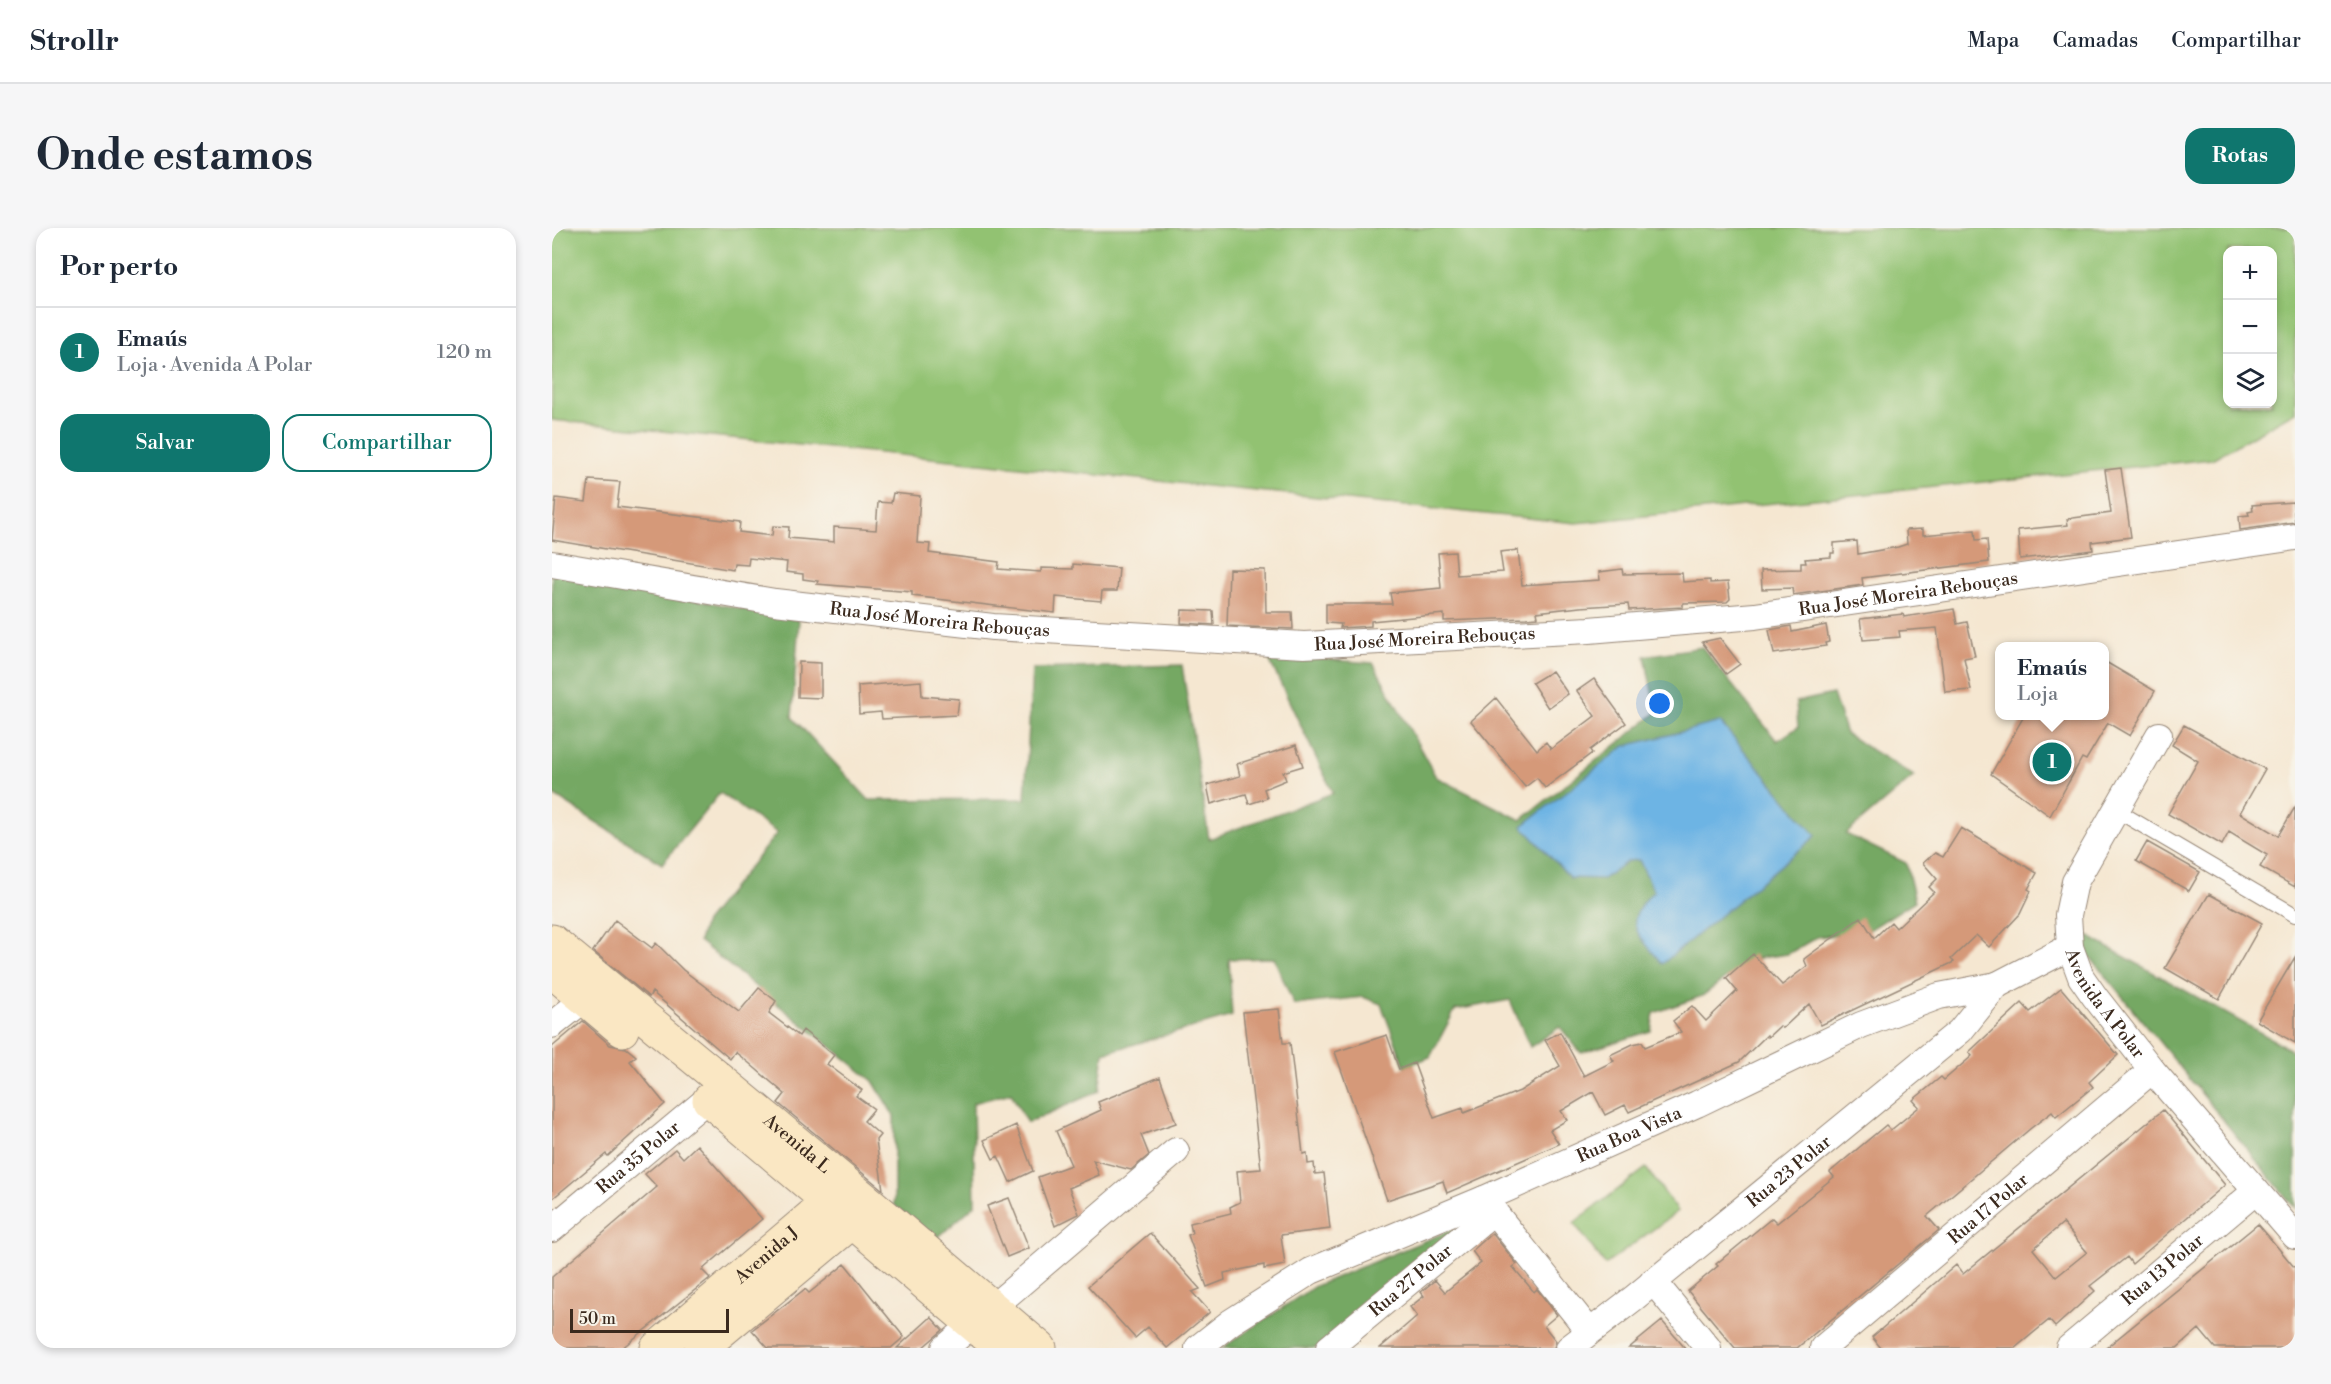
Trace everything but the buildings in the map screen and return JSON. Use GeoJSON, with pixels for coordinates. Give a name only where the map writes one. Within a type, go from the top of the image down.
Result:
{"type":"FeatureCollection","features":[{"type":"Feature","properties":{"kind":"street","name":"Rua José Moreira Rebouças"},"geometry":{"type":"LineString","coordinates":[[552,564],[774,602],[993,627],[1304,645],[1589,630],[1755,616],[2295,537]]}},
{"type":"Feature","properties":{"kind":"street","name":"Avenida A Polar"},"geometry":{"type":"LineString","coordinates":[[2159,735],[2075,882],[2068,915],[2070,946],[2082,977],[2094,997],[2152,1070],[2295,1236]]}},
{"type":"Feature","properties":{"kind":"street","name":"Avenida L"},"geometry":{"type":"LineString","coordinates":[[552,941],[593,991],[851,1203],[982,1316],[1040,1348]]}},
{"type":"Feature","properties":{"kind":"street","name":"Rua Boa Vista"},"geometry":{"type":"LineString","coordinates":[[1198,1348],[1231,1322],[1311,1271],[1489,1205],[1861,1025],[1939,996],[1997,985],[2070,946]]}},
{"type":"Feature","properties":{"kind":"street","name":"Avenida L"},"geometry":{"type":"LineString","coordinates":[[552,971],[593,991]]}},
{"type":"Feature","properties":{"kind":"street","name":"Rua 23 Polar"},"geometry":{"type":"LineString","coordinates":[[1569,1348],[1959,1031],[1997,985]]}},
{"type":"Feature","properties":{"kind":"street"},"geometry":{"type":"LineString","coordinates":[[552,1025],[593,991]]}},
{"type":"Feature","properties":{"kind":"street","name":"Rua 17 Polar"},"geometry":{"type":"LineString","coordinates":[[1823,1348],[2152,1070]]}},
{"type":"Feature","properties":{"kind":"street","name":"Rua 35 Polar"},"geometry":{"type":"LineString","coordinates":[[552,1229],[717,1092]]}},
{"type":"Feature","properties":{"kind":"street"},"geometry":{"type":"LineString","coordinates":[[945,1348],[1176,1151]]}},
{"type":"Feature","properties":{"kind":"street","name":"Rua 13 Polar"},"geometry":{"type":"LineString","coordinates":[[2069,1348],[2256,1191]]}},
{"type":"Feature","properties":{"kind":"street","name":"Avenida J"},"geometry":{"type":"LineString","coordinates":[[657,1348],[851,1203]]}},
{"type":"Feature","properties":{"kind":"street","name":"Avenida J"},"geometry":{"type":"LineString","coordinates":[[701,1348],[851,1203]]}},
{"type":"Feature","properties":{"kind":"street"},"geometry":{"type":"LineString","coordinates":[[1489,1205],[1589,1331]]}},
{"type":"Feature","properties":{"kind":"street","name":"Rua 27 Polar"},"geometry":{"type":"LineString","coordinates":[[1329,1348],[1489,1205]]}},
{"type":"Feature","properties":{"kind":"street"},"geometry":{"type":"LineString","coordinates":[[1653,1281],[1708,1348]]}},
{"type":"Feature","properties":{"kind":"street","name":"Avenida L"},"geometry":{"type":"LineString","coordinates":[[982,1316],[1001,1348]]}},
{"type":"Feature","properties":{"kind":"lane"},"geometry":{"type":"LineString","coordinates":[[2116,810],[2295,915]]}},
{"type":"Feature","properties":{"kind":"green space"},"geometry":{"type":"Polygon","coordinates":[[[552,228],[2295,228],[2295,412],[2212,459],[1576,523],[552,420],[552,228]]]}},
{"type":"Feature","properties":{"kind":"green space"},"geometry":{"type":"Polygon","coordinates":[[[552,571],[799,620],[792,717],[869,800],[1025,799],[1032,669],[1182,665],[1209,839],[1333,793],[1267,655],[1373,663],[1436,777],[1521,820],[1656,713],[1645,656],[1702,647],[1777,741],[1798,727],[1796,702],[1833,694],[1846,734],[1914,776],[1846,834],[1906,863],[1915,901],[1866,932],[1817,937],[1788,954],[1752,959],[1702,996],[1654,1013],[1651,1031],[1581,1053],[1560,1027],[1530,1047],[1510,1000],[1455,1010],[1430,1057],[1405,1067],[1381,1004],[1363,997],[1294,1005],[1274,958],[1229,959],[1232,1016],[1104,1053],[1099,1091],[1027,1123],[1011,1093],[973,1103],[975,1205],[936,1239],[894,1205],[894,1116],[873,1081],[699,941],[705,922],[777,833],[720,793],[662,864],[552,794],[552,571]]]}},
{"type":"Feature","properties":{"kind":"green space"},"geometry":{"type":"Polygon","coordinates":[[[2086,935],[2295,1052],[2295,1208],[2081,946],[2086,935]]]}},
{"type":"Feature","properties":{"kind":"green space"},"geometry":{"type":"Polygon","coordinates":[[[1646,1168],[1678,1211],[1605,1265],[1574,1223],[1646,1168]]]}},
{"type":"Feature","properties":{"kind":"green space"},"geometry":{"type":"Polygon","coordinates":[[[1463,1225],[1318,1348],[1222,1348],[1315,1286],[1463,1225]]]}},
{"type":"Feature","properties":{"kind":"water"},"geometry":{"type":"Polygon","coordinates":[[[1720,722],[1816,836],[1662,964],[1636,928],[1637,912],[1654,891],[1639,860],[1628,861],[1603,879],[1570,878],[1522,826],[1625,746],[1720,722]]]}},
{"type":"Feature","properties":{"kind":"place","name":"Emaús"},"geometry":{"type":"Point","coordinates":[2052,762]}}]}
